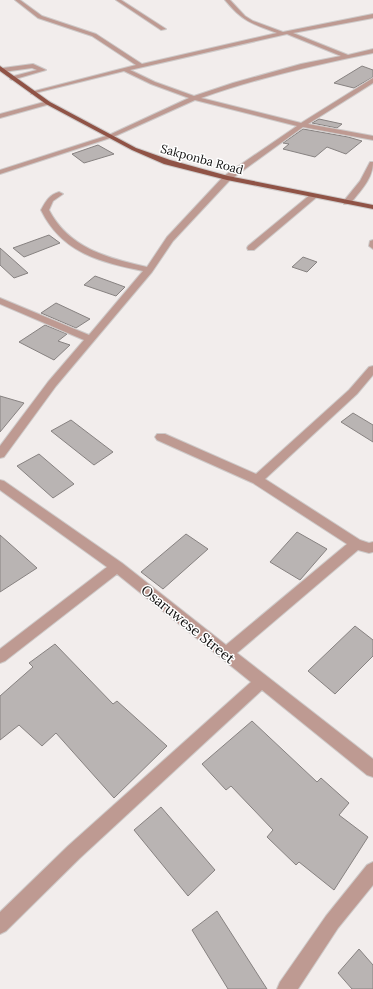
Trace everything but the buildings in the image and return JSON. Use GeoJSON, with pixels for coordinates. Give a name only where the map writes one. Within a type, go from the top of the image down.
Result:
{"type":"FeatureCollection","features":[{"type":"Feature","properties":{"kind":"main road","name":"Sakponba Road"},"geometry":{"type":"LineString","coordinates":[[2,69],[33,94],[48,103],[134,149],[167,162],[226,178],[373,207]]}},
{"type":"Feature","properties":{"kind":"street"},"geometry":{"type":"LineString","coordinates":[[17,0],[40,17],[94,35],[140,65]]}},
{"type":"Feature","properties":{"kind":"street"},"geometry":{"type":"LineString","coordinates":[[118,0],[163,29]]}},
{"type":"Feature","properties":{"kind":"street"},"geometry":{"type":"LineString","coordinates":[[227,0],[243,17],[251,22],[346,56]]}},
{"type":"Feature","properties":{"kind":"street"},"geometry":{"type":"LineString","coordinates":[[33,94],[140,65],[284,33],[373,16]]}},
{"type":"Feature","properties":{"kind":"street"},"geometry":{"type":"LineString","coordinates":[[0,172],[111,136],[194,98],[235,84],[301,66],[373,51]]}},
{"type":"Feature","properties":{"kind":"street"},"geometry":{"type":"LineString","coordinates":[[2,69],[33,66],[43,70],[12,78]]}},
{"type":"Feature","properties":{"kind":"street"},"geometry":{"type":"LineString","coordinates":[[123,69],[153,83],[194,98],[302,125],[373,138]]}},
{"type":"Feature","properties":{"kind":"street"},"geometry":{"type":"LineString","coordinates":[[0,454],[52,384],[149,270],[170,239],[226,178],[302,125],[373,80]]}},
{"type":"Feature","properties":{"kind":"street"},"geometry":{"type":"LineString","coordinates":[[0,116],[48,103]]}},
{"type":"Feature","properties":{"kind":"street"},"geometry":{"type":"LineString","coordinates":[[347,202],[363,182],[373,164]]}},
{"type":"Feature","properties":{"kind":"street"},"geometry":{"type":"LineString","coordinates":[[59,194],[50,200],[45,210],[48,220],[66,238],[95,256],[117,263],[149,270]]}},
{"type":"Feature","properties":{"kind":"street"},"geometry":{"type":"LineString","coordinates":[[251,248],[314,196]]}},
{"type":"Feature","properties":{"kind":"street"},"geometry":{"type":"LineString","coordinates":[[0,301],[90,339]]}},
{"type":"Feature","properties":{"kind":"street"},"geometry":{"type":"LineString","coordinates":[[257,480],[353,392],[373,369]]}},
{"type":"Feature","properties":{"kind":"street"},"geometry":{"type":"LineString","coordinates":[[161,438],[257,480],[356,544],[368,548],[373,547]]}},
{"type":"Feature","properties":{"kind":"street","name":"Osaruwese Street"},"geometry":{"type":"LineString","coordinates":[[0,484],[117,567],[373,769]]}},
{"type":"Feature","properties":{"kind":"street"},"geometry":{"type":"LineString","coordinates":[[226,654],[356,544]]}},
{"type":"Feature","properties":{"kind":"street"},"geometry":{"type":"LineString","coordinates":[[0,657],[117,567]]}},
{"type":"Feature","properties":{"kind":"street"},"geometry":{"type":"LineString","coordinates":[[0,925],[74,852],[261,682]]}},
{"type":"Feature","properties":{"kind":"street"},"geometry":{"type":"LineString","coordinates":[[287,989],[332,922],[373,871]]}}]}
